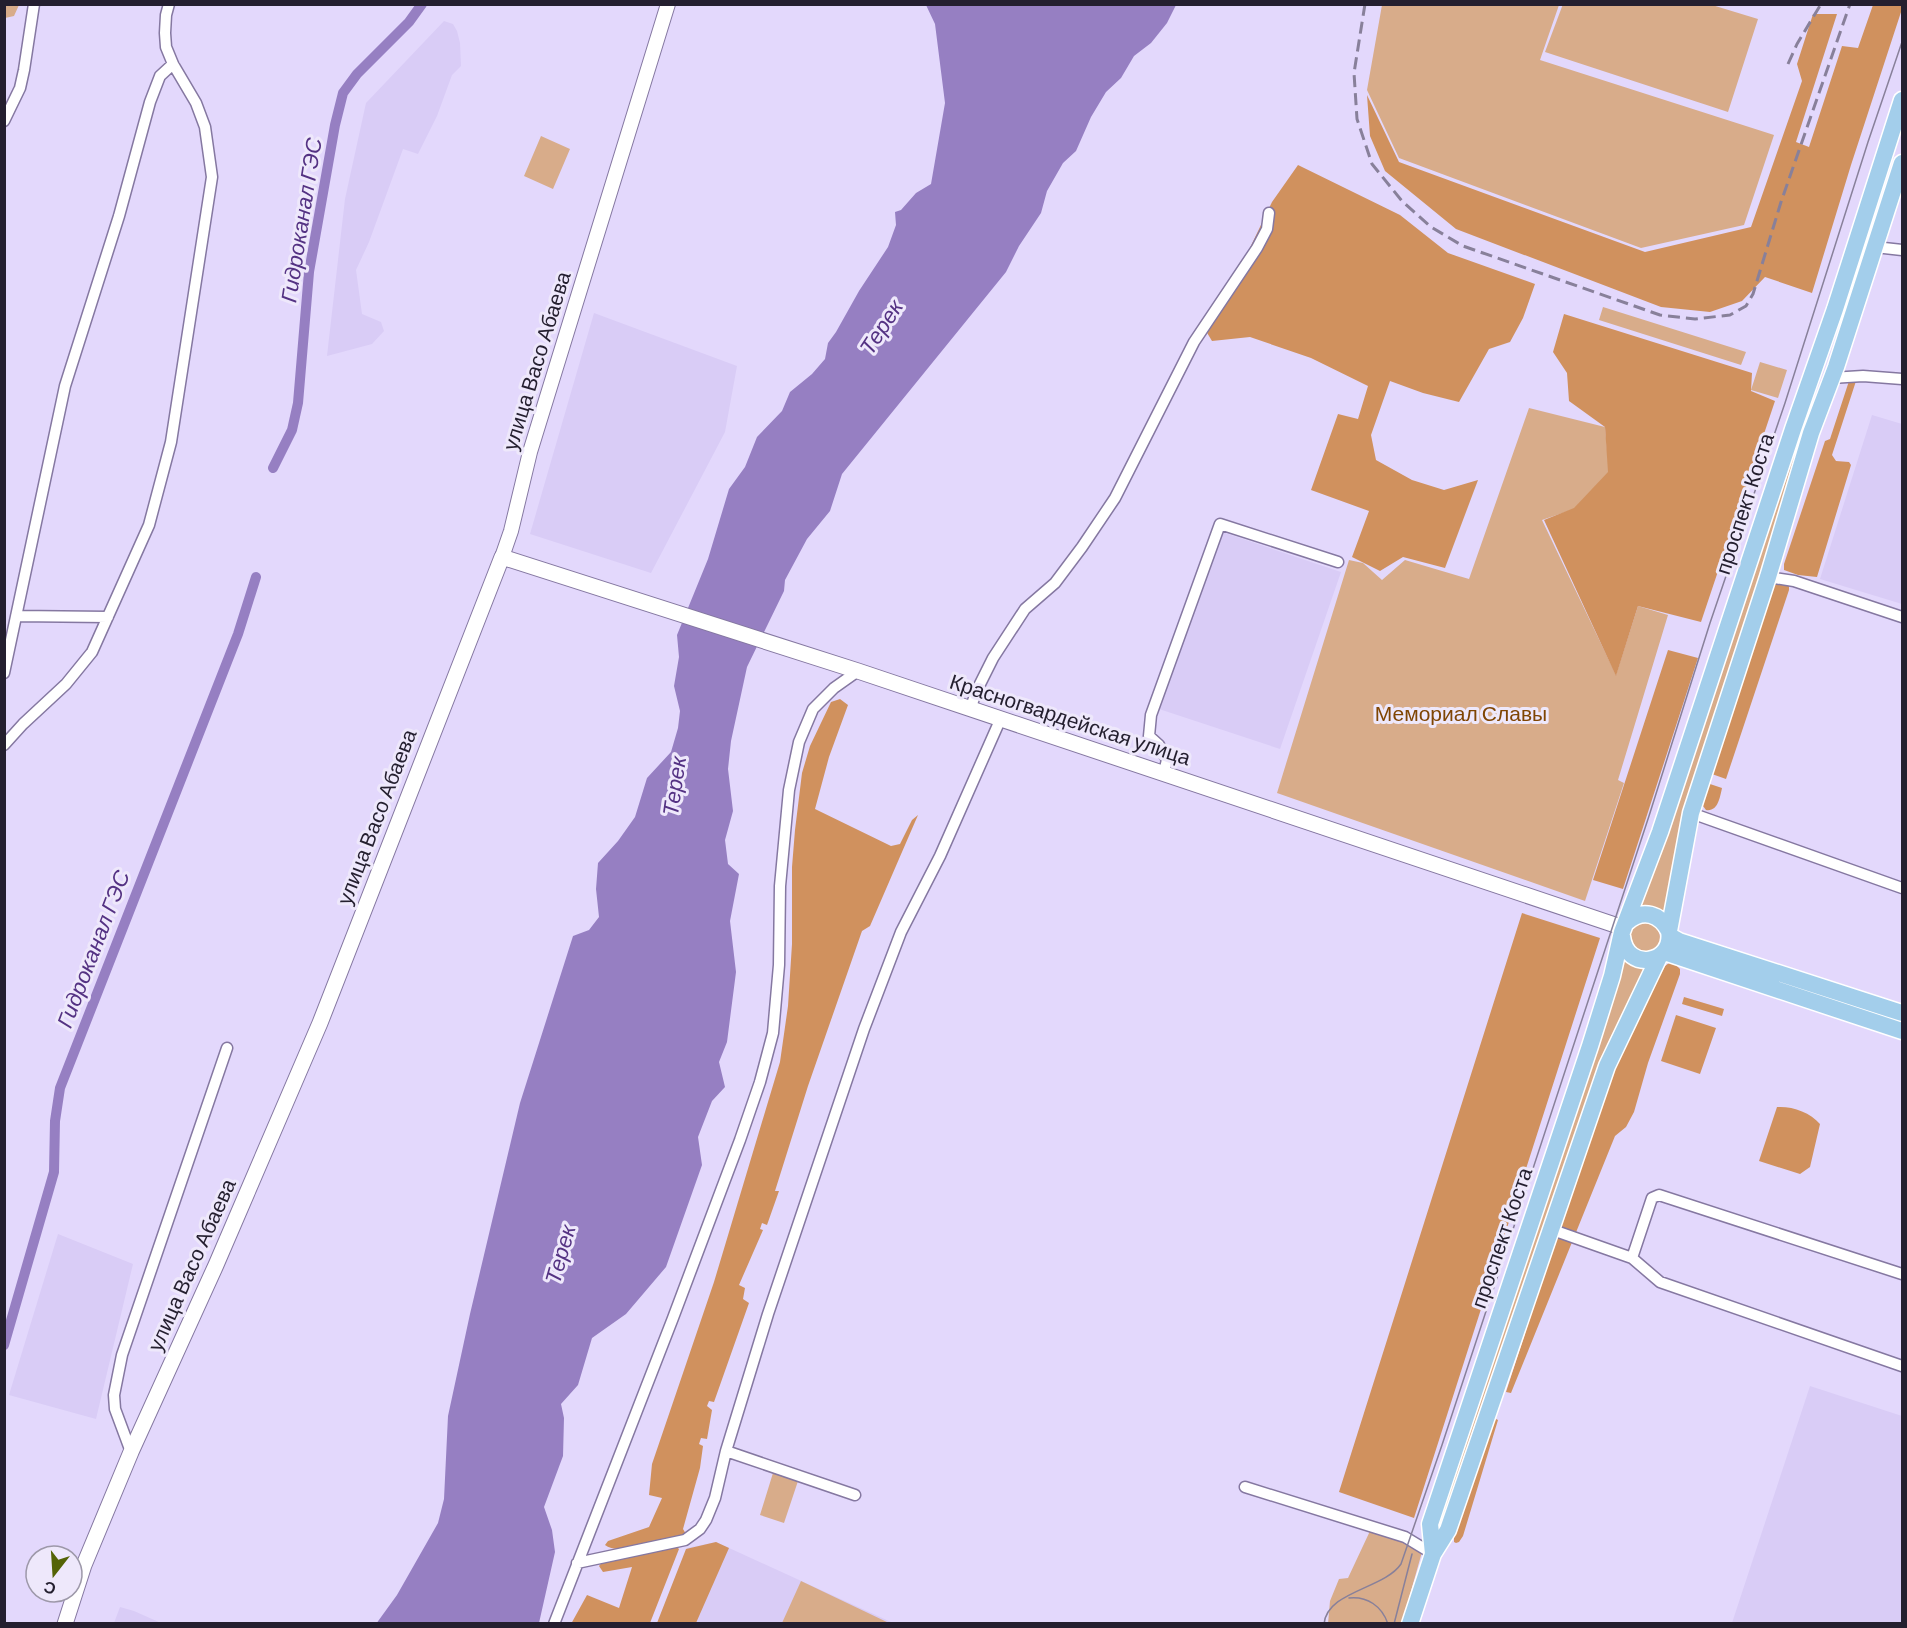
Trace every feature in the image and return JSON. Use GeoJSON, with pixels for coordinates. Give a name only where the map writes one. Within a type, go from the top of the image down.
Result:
{"type":"FeatureCollection","features":[{"type":"Feature","properties":{"kind":"main road","name":"проспект Коста"},"geometry":{"type":"LineString","coordinates":[[1433,1554],[1430,1524],[1590,1046],[1624,928],[1663,821],[1835,309],[1902,100]]}},
{"type":"Feature","properties":{"kind":"main road","name":"проспект Коста"},"geometry":{"type":"LineString","coordinates":[[1410,1623],[1433,1554],[1448,1530],[1607,1066],[1669,933],[1691,813],[1768,577],[1811,433],[1902,163]]}},
{"type":"Feature","properties":{"kind":"main road"},"geometry":{"type":"LineString","coordinates":[[1805,394],[1823,400]]}},
{"type":"Feature","properties":{"kind":"main road","name":"Красногвардейская улица"},"geometry":{"type":"LineString","coordinates":[[502,557],[1001,718],[1624,928]]}},
{"type":"Feature","properties":{"kind":"main road","name":"улица Васо Абаева"},"geometry":{"type":"LineString","coordinates":[[65,1623],[84,1565],[131,1452],[216,1265],[320,1023],[502,557]]}},
{"type":"Feature","properties":{"kind":"main road"},"geometry":{"type":"LineString","coordinates":[[1902,1013],[1669,933],[1662,920],[1651,914],[1638,915],[1624,928],[1626,950],[1637,959],[1652,960],[1661,954],[1902,1031]]}},
{"type":"Feature","properties":{"kind":"street"},"geometry":{"type":"LineString","coordinates":[[4,121],[20,88],[34,4]]}},
{"type":"Feature","properties":{"kind":"street"},"geometry":{"type":"LineString","coordinates":[[4,746],[23,724],[66,684],[92,652],[148,525],[171,441],[212,177],[205,127],[166,47],[166,15],[169,4]]}},
{"type":"Feature","properties":{"kind":"street","name":"улица Васо Абаева"},"geometry":{"type":"LineString","coordinates":[[502,557],[511,531],[530,452],[668,4]]}},
{"type":"Feature","properties":{"kind":"street"},"geometry":{"type":"LineString","coordinates":[[4,673],[65,386],[119,216],[150,102],[160,76],[173,64]]}},
{"type":"Feature","properties":{"kind":"street"},"geometry":{"type":"LineString","coordinates":[[970,709],[993,658],[1025,609],[1055,583],[1115,498],[1194,342],[1257,248],[1267,229],[1269,213]]}},
{"type":"Feature","properties":{"kind":"street"},"geometry":{"type":"LineString","coordinates":[[1875,247],[1902,250]]}},
{"type":"Feature","properties":{"kind":"street"},"geometry":{"type":"LineString","coordinates":[[1831,378],[1863,376],[1902,379]]}},
{"type":"Feature","properties":{"kind":"street"},"geometry":{"type":"LineString","coordinates":[[1164,772],[1167,760],[1159,745],[1149,736],[1151,715],[1220,524],[1338,562]]}},
{"type":"Feature","properties":{"kind":"street"},"geometry":{"type":"LineString","coordinates":[[1768,577],[1794,581],[1902,617]]}},
{"type":"Feature","properties":{"kind":"street"},"geometry":{"type":"LineString","coordinates":[[16,616],[108,617]]}},
{"type":"Feature","properties":{"kind":"street"},"geometry":{"type":"LineString","coordinates":[[554,1623],[673,1318],[760,1082],[773,1033],[779,965],[780,886],[789,789],[799,742],[813,709],[834,688],[858,671]]}},
{"type":"Feature","properties":{"kind":"street"},"geometry":{"type":"LineString","coordinates":[[577,1563],[685,1540],[694,1535],[706,1520],[715,1498],[726,1451],[768,1314],[864,1029],[901,932],[940,856],[1001,718]]}},
{"type":"Feature","properties":{"kind":"street"},"geometry":{"type":"LineString","coordinates":[[1691,813],[1902,888]]}},
{"type":"Feature","properties":{"kind":"street"},"geometry":{"type":"LineString","coordinates":[[131,1452],[115,1409],[114,1395],[122,1355],[227,1048]]}},
{"type":"Feature","properties":{"kind":"street"},"geometry":{"type":"LineString","coordinates":[[1632,1258],[1652,1198],[1659,1195],[1902,1274]]}},
{"type":"Feature","properties":{"kind":"street"},"geometry":{"type":"LineString","coordinates":[[1550,1229],[1632,1258],[1660,1282],[1902,1366]]}},
{"type":"Feature","properties":{"kind":"street"},"geometry":{"type":"LineString","coordinates":[[726,1451],[855,1495]]}},
{"type":"Feature","properties":{"kind":"street"},"geometry":{"type":"LineString","coordinates":[[1245,1487],[1405,1537],[1433,1554]]}},
{"type":"Feature","properties":{"kind":"shaded area"},"geometry":{"type":"Polygon","coordinates":[[[1873,5],[1902,5],[1902,9],[1812,293],[1765,277],[1742,301],[1710,312],[1661,307],[1456,229],[1385,171],[1370,136],[1367,95],[1399,162],[1645,252],[1751,227],[1802,81],[1797,64],[1813,14],[1837,14],[1796,142],[1809,147],[1842,46],[1858,48],[1873,5]]]}},
{"type":"Feature","properties":{"kind":"shaded area"},"geometry":{"type":"Polygon","coordinates":[[[444,21],[453,24],[457,31],[461,66],[452,75],[437,116],[418,154],[403,149],[369,242],[356,270],[362,314],[381,322],[384,331],[372,344],[327,356],[345,199],[366,103],[444,21]]]}},
{"type":"Feature","properties":{"kind":"shaded area"},"geometry":{"type":"Polygon","coordinates":[[[1298,165],[1400,215],[1448,253],[1535,284],[1523,318],[1510,342],[1489,349],[1459,402],[1423,393],[1390,381],[1371,435],[1376,460],[1412,480],[1444,490],[1478,480],[1445,568],[1403,557],[1380,571],[1352,557],[1369,511],[1311,490],[1338,414],[1358,419],[1368,386],[1311,358],[1250,337],[1212,341],[1206,331],[1272,202],[1298,165]]]}},
{"type":"Feature","properties":{"kind":"shaded area"},"geometry":{"type":"Polygon","coordinates":[[[594,313],[737,366],[725,432],[651,573],[530,534],[594,313]]]}},
{"type":"Feature","properties":{"kind":"shaded area"},"geometry":{"type":"Polygon","coordinates":[[[1564,314],[1752,373],[1751,391],[1775,401],[1701,622],[1638,606],[1616,676],[1544,520],[1574,508],[1608,472],[1605,427],[1569,401],[1567,373],[1553,352],[1564,314]]]}},
{"type":"Feature","properties":{"kind":"shaded area"},"geometry":{"type":"Polygon","coordinates":[[[1849,381],[1856,381],[1832,455],[1836,461],[1849,462],[1851,465],[1817,577],[1798,575],[1784,570],[1784,564],[1825,441],[1830,439],[1849,381]]]}},
{"type":"Feature","properties":{"kind":"shaded area"},"geometry":{"type":"Polygon","coordinates":[[[1872,415],[1902,424],[1902,604],[1820,579],[1872,415]]]}},
{"type":"Feature","properties":{"kind":"shaded area"},"geometry":{"type":"Polygon","coordinates":[[[1222,532],[1341,572],[1280,749],[1159,709],[1222,532]]]}},
{"type":"Feature","properties":{"kind":"shaded area"},"geometry":{"type":"Polygon","coordinates":[[[1773,580],[1789,583],[1789,590],[1726,779],[1709,773],[1773,580]]]}},
{"type":"Feature","properties":{"kind":"shaded area"},"geometry":{"type":"Polygon","coordinates":[[[1668,650],[1698,658],[1623,889],[1593,880],[1668,650]]]}},
{"type":"Feature","properties":{"kind":"shaded area"},"geometry":{"type":"Polygon","coordinates":[[[840,699],[848,705],[829,757],[815,809],[891,846],[900,844],[912,820],[918,815],[870,926],[862,931],[808,1086],[775,1191],[779,1191],[767,1225],[762,1223],[760,1229],[763,1230],[739,1285],[745,1288],[743,1299],[749,1303],[714,1402],[709,1401],[707,1406],[712,1410],[707,1439],[701,1438],[699,1444],[703,1446],[700,1468],[683,1529],[686,1534],[632,1548],[612,1548],[605,1545],[608,1541],[649,1527],[662,1498],[649,1495],[652,1464],[714,1282],[780,1062],[788,1006],[792,944],[792,867],[802,773],[810,746],[831,702],[840,699]]]}},
{"type":"Feature","properties":{"kind":"shaded area"},"geometry":{"type":"Polygon","coordinates":[[[1707,783],[1722,788],[1718,803],[1710,810],[1706,810],[1703,806],[1707,783]]]}},
{"type":"Feature","properties":{"kind":"shaded area"},"geometry":{"type":"Polygon","coordinates":[[[1522,913],[1600,938],[1414,1518],[1339,1492],[1522,913]]]}},
{"type":"Feature","properties":{"kind":"shaded area"},"geometry":{"type":"Polygon","coordinates":[[[1669,963],[1675,964],[1680,969],[1680,974],[1648,1063],[1634,1112],[1626,1127],[1615,1136],[1511,1393],[1506,1392],[1611,1068],[1665,966],[1669,963]]]}},
{"type":"Feature","properties":{"kind":"shaded area"},"geometry":{"type":"Polygon","coordinates":[[[1684,997],[1724,1009],[1722,1016],[1682,1004],[1684,997]]]}},
{"type":"Feature","properties":{"kind":"shaded area"},"geometry":{"type":"Polygon","coordinates":[[[1676,1015],[1716,1028],[1700,1074],[1661,1061],[1676,1015]]]}},
{"type":"Feature","properties":{"kind":"shaded area"},"geometry":{"type":"Polygon","coordinates":[[[1777,1107],[1800,1111],[1811,1116],[1820,1124],[1810,1167],[1800,1174],[1759,1161],[1777,1107]]]}},
{"type":"Feature","properties":{"kind":"shaded area"},"geometry":{"type":"Polygon","coordinates":[[[58,1234],[133,1264],[96,1419],[9,1395],[58,1234]]]}},
{"type":"Feature","properties":{"kind":"shaded area"},"geometry":{"type":"Polygon","coordinates":[[[1810,1386],[1902,1416],[1902,1623],[1732,1623],[1810,1386]]]}},
{"type":"Feature","properties":{"kind":"shaded area"},"geometry":{"type":"Polygon","coordinates":[[[1498,1420],[1463,1536],[1456,1543],[1454,1536],[1492,1421],[1498,1420]]]}},
{"type":"Feature","properties":{"kind":"shaded area"},"geometry":{"type":"Polygon","coordinates":[[[716,1542],[891,1622],[891,1624],[657,1624],[687,1548],[716,1542]]]}},
{"type":"Feature","properties":{"kind":"shaded area"},"geometry":{"type":"Polygon","coordinates":[[[716,1542],[729,1548],[696,1623],[657,1623],[686,1549],[716,1542]]]}},
{"type":"Feature","properties":{"kind":"shaded area"},"geometry":{"type":"Polygon","coordinates":[[[676,1546],[679,1549],[650,1623],[571,1624],[587,1595],[619,1608],[632,1567],[603,1572],[599,1566],[603,1561],[676,1546]]]}},
{"type":"Feature","properties":{"kind":"shaded area"},"geometry":{"type":"Polygon","coordinates":[[[120,1607],[134,1611],[161,1623],[114,1623],[120,1607]]]}},
{"type":"Feature","properties":{"kind":"green space"},"geometry":{"type":"Polygon","coordinates":[[[5,4],[19,4],[14,16],[5,18],[5,4]]]}},
{"type":"Feature","properties":{"kind":"green space"},"geometry":{"type":"Polygon","coordinates":[[[1563,4],[1712,5],[1758,19],[1728,112],[1545,52],[1563,4]]]}},
{"type":"Feature","properties":{"kind":"green space"},"geometry":{"type":"Polygon","coordinates":[[[1382,5],[1559,5],[1540,60],[1774,135],[1744,225],[1641,248],[1399,158],[1367,90],[1382,5]]]}},
{"type":"Feature","properties":{"kind":"green space"},"geometry":{"type":"Polygon","coordinates":[[[541,136],[570,149],[553,189],[524,176],[541,136]]]}},
{"type":"Feature","properties":{"kind":"green space"},"geometry":{"type":"Polygon","coordinates":[[[1603,307],[1746,352],[1741,365],[1599,320],[1603,307]]]}},
{"type":"Feature","properties":{"kind":"green space"},"geometry":{"type":"Polygon","coordinates":[[[1760,362],[1787,370],[1778,398],[1751,390],[1760,362]]]}},
{"type":"Feature","properties":{"kind":"green space","name":"Мемориал Славы"},"geometry":{"type":"Polygon","coordinates":[[[1529,408],[1605,427],[1609,472],[1574,509],[1542,520],[1616,675],[1638,606],[1668,615],[1618,780],[1624,783],[1585,901],[1277,793],[1349,560],[1363,563],[1382,580],[1405,560],[1469,579],[1529,408]]]}},
{"type":"Feature","properties":{"kind":"green space"},"geometry":{"type":"Polygon","coordinates":[[[1800,439],[1804,441],[1666,919],[1637,910],[1800,439]]]}},
{"type":"Feature","properties":{"kind":"green space"},"geometry":{"type":"Polygon","coordinates":[[[1645,923],[1651,924],[1659,932],[1659,944],[1651,952],[1645,953],[1639,952],[1631,944],[1630,938],[1631,932],[1639,924],[1645,923]]]}},
{"type":"Feature","properties":{"kind":"green space"},"geometry":{"type":"Polygon","coordinates":[[[1623,954],[1648,965],[1443,1528],[1434,1526],[1623,954]]]}},
{"type":"Feature","properties":{"kind":"green space"},"geometry":{"type":"Polygon","coordinates":[[[773,1473],[798,1481],[784,1523],[760,1515],[773,1473]]]}},
{"type":"Feature","properties":{"kind":"green space"},"geometry":{"type":"Polygon","coordinates":[[[1370,1531],[1401,1538],[1422,1552],[1402,1623],[1328,1624],[1330,1601],[1339,1579],[1348,1578],[1370,1531]]]}},
{"type":"Feature","properties":{"kind":"green space"},"geometry":{"type":"Polygon","coordinates":[[[801,1581],[889,1623],[782,1623],[801,1581]]]}},
{"type":"Feature","properties":{"kind":"water","name":"Терек"},"geometry":{"type":"Polygon","coordinates":[[[926,5],[1176,5],[1167,23],[1151,43],[1134,56],[1121,78],[1106,92],[1091,117],[1076,151],[1063,163],[1047,191],[1041,213],[1019,246],[1006,272],[842,474],[830,511],[807,539],[785,580],[784,591],[747,667],[731,741],[728,769],[733,811],[725,840],[728,864],[739,874],[730,921],[736,972],[727,1042],[719,1062],[725,1087],[712,1101],[698,1137],[702,1165],[666,1267],[626,1314],[592,1338],[578,1385],[561,1404],[564,1418],[563,1456],[544,1507],[552,1530],[555,1552],[539,1623],[376,1624],[397,1595],[438,1523],[444,1499],[448,1416],[520,1103],[573,936],[589,930],[599,917],[596,889],[598,863],[635,817],[647,778],[671,752],[680,711],[674,686],[679,657],[677,635],[708,559],[729,489],[745,467],[757,437],[782,411],[790,392],[812,374],[825,359],[828,343],[888,247],[896,225],[895,212],[901,210],[916,193],[931,184],[945,103],[935,24],[926,5]]]}},
{"type":"Feature","properties":{"kind":"waterway","name":"Гидроканал ГЭС"},"geometry":{"type":"LineString","coordinates":[[273,468],[292,430],[298,403],[309,272],[335,125],[343,93],[357,74],[409,22],[422,4]]}},
{"type":"Feature","properties":{"kind":"waterway","name":"Гидроканал ГЭС"},"geometry":{"type":"LineString","coordinates":[[4,1345],[54,1172],[55,1121],[60,1088],[238,634],[256,577]]}},
{"type":"Feature","properties":{"kind":"tram line"},"geometry":{"type":"LineString","coordinates":[[1324,1624],[1327,1613],[1335,1604],[1382,1579],[1401,1564],[1902,42]]}},
{"type":"Feature","properties":{"kind":"tram line"},"geometry":{"type":"LineString","coordinates":[[1394,1624],[1412,1554]]}},
{"type":"Feature","properties":{"kind":"tram line"},"geometry":{"type":"LineString","coordinates":[[1349,1598],[1362,1599],[1378,1607],[1388,1624]]}},
{"type":"Feature","properties":{"kind":"railway"},"geometry":{"type":"LineString","coordinates":[[1365,4],[1354,73],[1357,119],[1372,164],[1402,201],[1431,227],[1463,246],[1660,315],[1695,319],[1730,315],[1746,306],[1753,294],[1781,202],[1850,4]]}},
{"type":"Feature","properties":{"kind":"railway"},"geometry":{"type":"LineString","coordinates":[[1788,64],[1821,4]]}}]}
